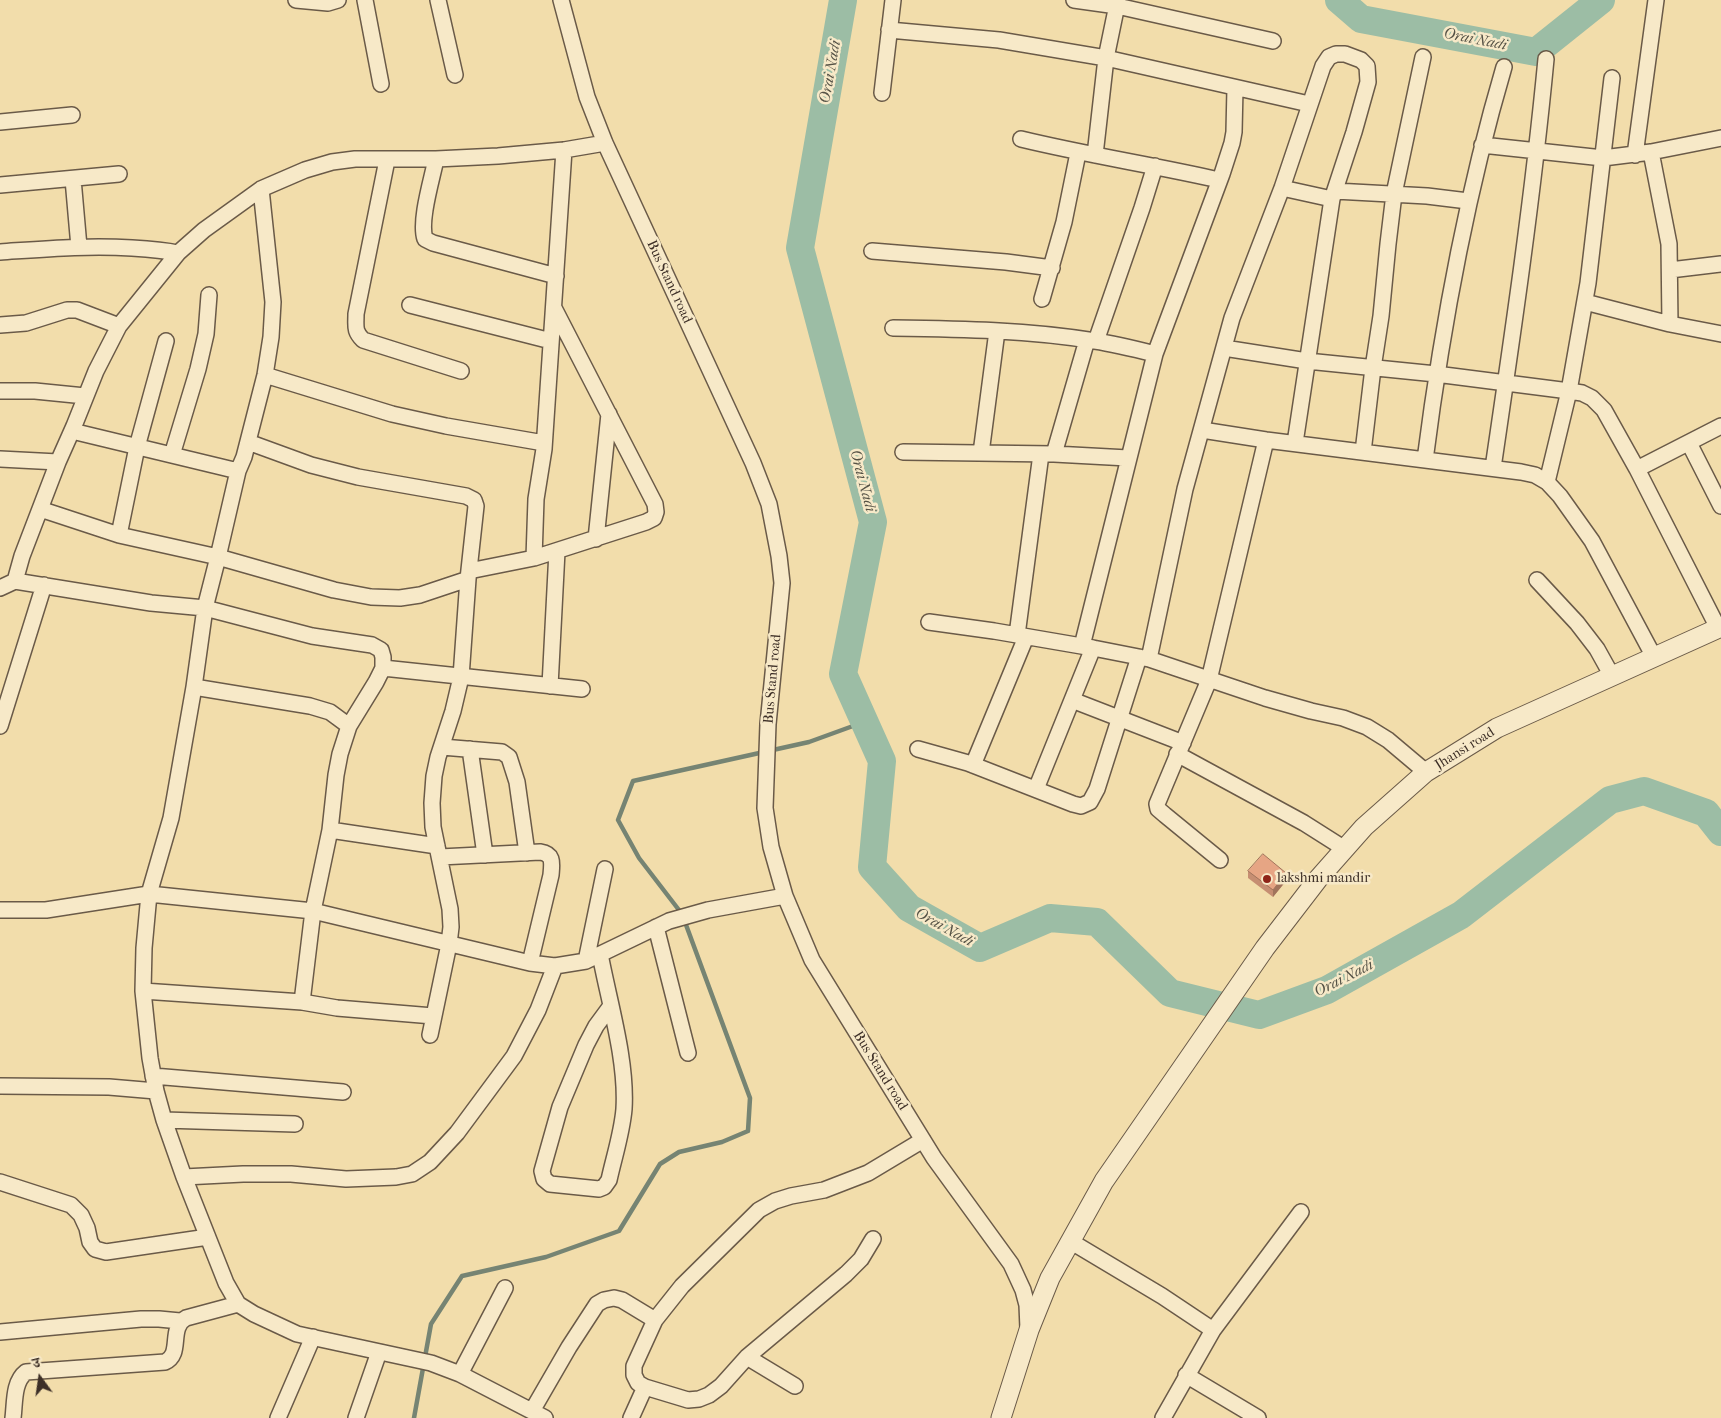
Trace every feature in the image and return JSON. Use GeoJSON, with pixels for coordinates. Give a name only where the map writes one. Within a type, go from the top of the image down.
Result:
{"type":"FeatureCollection","features":[{"type":"Feature","properties":{"kind":"street"},"geometry":{"type":"LineString","coordinates":[[296,0],[321,3],[338,0]]}},
{"type":"Feature","properties":{"kind":"street"},"geometry":{"type":"LineString","coordinates":[[365,0],[382,84]]}},
{"type":"Feature","properties":{"kind":"street"},"geometry":{"type":"LineString","coordinates":[[438,0],[456,74]]}},
{"type":"Feature","properties":{"kind":"street","name":"Bus Stand road"},"geometry":{"type":"LineString","coordinates":[[561,0],[587,97],[605,144],[753,464],[769,504],[782,583],[768,724],[765,808],[771,846],[785,896],[812,960],[934,1158],[1011,1264],[1023,1290],[1027,1305],[1029,1330]]}},
{"type":"Feature","properties":{"kind":"street"},"geometry":{"type":"LineString","coordinates":[[882,93],[892,0]]}},
{"type":"Feature","properties":{"kind":"street"},"geometry":{"type":"LineString","coordinates":[[1074,0],[1117,3],[1273,41]]}},
{"type":"Feature","properties":{"kind":"street"},"geometry":{"type":"LineString","coordinates":[[1635,154],[1656,0]]}},
{"type":"Feature","properties":{"kind":"street"},"geometry":{"type":"LineString","coordinates":[[1095,155],[1106,58],[1117,3]]}},
{"type":"Feature","properties":{"kind":"street"},"geometry":{"type":"LineString","coordinates":[[889,30],[999,40],[1106,58],[1309,104]]}},
{"type":"Feature","properties":{"kind":"street"},"geometry":{"type":"LineString","coordinates":[[918,749],[973,765],[1073,804],[1081,806],[1090,802],[1097,789],[1120,719],[1144,658],[1185,489],[1232,318],[1282,188],[1323,66],[1329,57],[1336,54],[1345,54],[1362,60],[1367,66],[1368,82],[1333,195],[1294,443]]}},
{"type":"Feature","properties":{"kind":"street"},"geometry":{"type":"LineString","coordinates":[[1363,452],[1381,316],[1394,194],[1422,57]]}},
{"type":"Feature","properties":{"kind":"street"},"geometry":{"type":"LineString","coordinates":[[1492,468],[1537,152],[1546,59]]}},
{"type":"Feature","properties":{"kind":"street"},"geometry":{"type":"LineString","coordinates":[[1425,460],[1436,374],[1468,201],[1504,68]]}},
{"type":"Feature","properties":{"kind":"street"},"geometry":{"type":"LineString","coordinates":[[1547,482],[1569,391],[1585,302],[1612,78]]}},
{"type":"Feature","properties":{"kind":"street"},"geometry":{"type":"LineString","coordinates":[[1036,789],[1072,700],[1088,647],[1128,458],[1155,354],[1219,180],[1234,132],[1235,88]]}},
{"type":"Feature","properties":{"kind":"street"},"geometry":{"type":"LineString","coordinates":[[0,122],[72,116]]}},
{"type":"Feature","properties":{"kind":"street"},"geometry":{"type":"LineString","coordinates":[[1482,145],[1603,158],[1651,152],[1721,138]]}},
{"type":"Feature","properties":{"kind":"street"},"geometry":{"type":"LineString","coordinates":[[1021,139],[1078,153],[1155,166],[1219,180]]}},
{"type":"Feature","properties":{"kind":"street"},"geometry":{"type":"LineString","coordinates":[[15,581],[22,556],[58,462],[85,396],[119,326],[178,254],[204,230],[261,189],[305,170],[332,162],[355,159],[436,159],[564,150],[605,144]]}},
{"type":"Feature","properties":{"kind":"street"},"geometry":{"type":"LineString","coordinates":[[534,558],[536,499],[544,443],[564,150]]}},
{"type":"Feature","properties":{"kind":"street"},"geometry":{"type":"LineString","coordinates":[[1651,152],[1669,244],[1670,324]]}},
{"type":"Feature","properties":{"kind":"street"},"geometry":{"type":"LineString","coordinates":[[1042,299],[1064,222],[1078,153]]}},
{"type":"Feature","properties":{"kind":"street"},"geometry":{"type":"LineString","coordinates":[[436,159],[424,220],[423,233],[425,239],[433,243],[556,276]]}},
{"type":"Feature","properties":{"kind":"street"},"geometry":{"type":"LineString","coordinates":[[387,160],[356,314],[357,335],[363,340],[461,371]]}},
{"type":"Feature","properties":{"kind":"street"},"geometry":{"type":"LineString","coordinates":[[973,765],[1022,636],[1048,454],[1142,208],[1155,166]]}},
{"type":"Feature","properties":{"kind":"street"},"geometry":{"type":"LineString","coordinates":[[0,185],[119,174]]}},
{"type":"Feature","properties":{"kind":"street"},"geometry":{"type":"LineString","coordinates":[[73,179],[79,247]]}},
{"type":"Feature","properties":{"kind":"street"},"geometry":{"type":"LineString","coordinates":[[1282,188],[1333,195],[1394,194],[1468,201]]}},
{"type":"Feature","properties":{"kind":"street"},"geometry":{"type":"LineString","coordinates":[[261,189],[273,302],[271,337],[265,375],[248,442],[238,471],[205,608],[194,687],[171,818],[149,894],[144,948],[143,991],[153,1076],[164,1120],[184,1177],[226,1283],[238,1304],[254,1314],[297,1334],[431,1363],[460,1374],[527,1413],[597,1304],[614,1298],[622,1300],[655,1320]]}},
{"type":"Feature","properties":{"kind":"street"},"geometry":{"type":"LineString","coordinates":[[0,252],[79,247],[140,249],[167,251],[178,254]]}},
{"type":"Feature","properties":{"kind":"street"},"geometry":{"type":"LineString","coordinates":[[872,251],[1006,262],[1052,268]]}},
{"type":"Feature","properties":{"kind":"street"},"geometry":{"type":"LineString","coordinates":[[1670,270],[1721,264]]}},
{"type":"Feature","properties":{"kind":"street"},"geometry":{"type":"LineString","coordinates":[[172,455],[200,360],[206,334],[209,295]]}},
{"type":"Feature","properties":{"kind":"street"},"geometry":{"type":"LineString","coordinates":[[1585,302],[1670,324],[1721,334]]}},
{"type":"Feature","properties":{"kind":"street"},"geometry":{"type":"LineString","coordinates":[[410,305],[551,341]]}},
{"type":"Feature","properties":{"kind":"street"},"geometry":{"type":"LineString","coordinates":[[40,509],[119,535],[218,557],[334,590],[371,597],[400,598],[420,595],[468,575],[534,558],[646,522],[654,518],[656,512],[655,504],[554,308]]}},
{"type":"Feature","properties":{"kind":"street"},"geometry":{"type":"LineString","coordinates":[[0,325],[26,323],[67,310],[77,310],[119,326]]}},
{"type":"Feature","properties":{"kind":"street"},"geometry":{"type":"LineString","coordinates":[[893,328],[996,331],[1092,340],[1155,354]]}},
{"type":"Feature","properties":{"kind":"street"},"geometry":{"type":"LineString","coordinates":[[981,453],[996,331]]}},
{"type":"Feature","properties":{"kind":"street"},"geometry":{"type":"LineString","coordinates":[[119,535],[137,447],[166,340]]}},
{"type":"Feature","properties":{"kind":"street"},"geometry":{"type":"LineString","coordinates":[[1224,348],[1307,361],[1436,374],[1569,391],[1582,393],[1592,398],[1604,410],[1637,469],[1720,627]]}},
{"type":"Feature","properties":{"kind":"street"},"geometry":{"type":"LineString","coordinates":[[265,375],[392,414],[446,426],[544,443]]}},
{"type":"Feature","properties":{"kind":"street"},"geometry":{"type":"LineString","coordinates":[[0,391],[35,391],[85,396]]}},
{"type":"Feature","properties":{"kind":"street"},"geometry":{"type":"LineString","coordinates":[[596,539],[609,414]]}},
{"type":"Feature","properties":{"kind":"street"},"geometry":{"type":"LineString","coordinates":[[1637,469],[1721,426]]}},
{"type":"Feature","properties":{"kind":"street"},"geometry":{"type":"LineString","coordinates":[[1202,430],[1266,440],[1492,468],[1528,474],[1547,482],[1560,496],[1592,541],[1654,657]]}},
{"type":"Feature","properties":{"kind":"street"},"geometry":{"type":"LineString","coordinates":[[72,431],[238,471]]}},
{"type":"Feature","properties":{"kind":"street"},"geometry":{"type":"LineString","coordinates":[[1220,860],[1158,809],[1157,804],[1209,680],[1266,440]]}},
{"type":"Feature","properties":{"kind":"street"},"geometry":{"type":"LineString","coordinates":[[248,442],[311,465],[358,477],[466,496],[474,500],[476,506],[468,575],[461,677],[434,776],[433,827],[450,909],[451,927],[430,1035]]}},
{"type":"Feature","properties":{"kind":"street"},"geometry":{"type":"LineString","coordinates":[[1688,443],[1721,506]]}},
{"type":"Feature","properties":{"kind":"street"},"geometry":{"type":"LineString","coordinates":[[903,452],[1048,454],[1128,458]]}},
{"type":"Feature","properties":{"kind":"street"},"geometry":{"type":"LineString","coordinates":[[0,459],[58,462]]}},
{"type":"Feature","properties":{"kind":"street"},"geometry":{"type":"LineString","coordinates":[[550,686],[557,551]]}},
{"type":"Feature","properties":{"kind":"street"},"geometry":{"type":"LineString","coordinates":[[1537,580],[1577,622],[1597,650],[1612,676]]}},
{"type":"Feature","properties":{"kind":"street"},"geometry":{"type":"LineString","coordinates":[[0,588],[15,581],[152,603],[205,608],[312,636],[372,645],[381,650],[383,668],[349,726],[340,754],[330,830],[313,911],[302,1002]]}},
{"type":"Feature","properties":{"kind":"street"},"geometry":{"type":"LineString","coordinates":[[0,726],[44,585]]}},
{"type":"Feature","properties":{"kind":"street"},"geometry":{"type":"LineString","coordinates":[[929,622],[1088,647],[1144,658],[1310,712],[1343,718],[1367,727],[1388,740],[1426,772]]}},
{"type":"Feature","properties":{"kind":"street","name":"Jhansi road"},"geometry":{"type":"LineString","coordinates":[[1001,1418],[1029,1330],[1050,1278],[1104,1181],[1265,948],[1318,879],[1364,827],[1426,772],[1497,728],[1720,627]]}},
{"type":"Feature","properties":{"kind":"street"},"geometry":{"type":"LineString","coordinates":[[383,668],[582,690]]}},
{"type":"Feature","properties":{"kind":"street"},"geometry":{"type":"LineString","coordinates":[[194,687],[310,706],[330,712],[349,726]]}},
{"type":"Feature","properties":{"kind":"street"},"geometry":{"type":"LineString","coordinates":[[1072,700],[1120,719],[1180,749],[1345,849]]}},
{"type":"Feature","properties":{"kind":"street"},"geometry":{"type":"LineString","coordinates":[[442,747],[502,752],[509,757],[517,782],[527,853]]}},
{"type":"Feature","properties":{"kind":"street"},"geometry":{"type":"LineString","coordinates":[[470,749],[485,855]]}},
{"type":"Feature","properties":{"kind":"street"},"geometry":{"type":"LineString","coordinates":[[330,830],[439,852],[485,855],[546,853],[551,856],[552,862],[530,963]]}},
{"type":"Feature","properties":{"kind":"street"},"geometry":{"type":"LineString","coordinates":[[605,869],[593,958],[610,1007],[624,1083],[624,1110],[609,1180],[604,1187],[598,1189],[550,1184],[544,1179],[542,1171],[560,1107],[586,1045],[596,1026],[610,1007]]}},
{"type":"Feature","properties":{"kind":"street"},"geometry":{"type":"LineString","coordinates":[[0,910],[46,910],[149,894],[313,911],[530,963],[555,966],[593,958],[662,924],[708,910],[785,896]]}},
{"type":"Feature","properties":{"kind":"street"},"geometry":{"type":"LineString","coordinates":[[662,924],[688,1053]]}},
{"type":"Feature","properties":{"kind":"street"},"geometry":{"type":"LineString","coordinates":[[184,1177],[291,1174],[346,1179],[396,1177],[412,1174],[430,1162],[457,1133],[514,1056],[538,1010],[555,966]]}},
{"type":"Feature","properties":{"kind":"street"},"geometry":{"type":"LineString","coordinates":[[143,991],[302,1002],[337,1008],[433,1016]]}},
{"type":"Feature","properties":{"kind":"street"},"geometry":{"type":"LineString","coordinates":[[153,1076],[343,1092]]}},
{"type":"Feature","properties":{"kind":"street"},"geometry":{"type":"LineString","coordinates":[[0,1086],[109,1087],[156,1091]]}},
{"type":"Feature","properties":{"kind":"street"},"geometry":{"type":"LineString","coordinates":[[164,1120],[295,1124]]}},
{"type":"Feature","properties":{"kind":"street"},"geometry":{"type":"LineString","coordinates":[[873,1239],[861,1259],[846,1274],[747,1357],[721,1386],[709,1396],[688,1400],[645,1387],[638,1383],[634,1375],[634,1366],[655,1320],[682,1286],[759,1210],[775,1201],[824,1190],[868,1173],[923,1140]]}},
{"type":"Feature","properties":{"kind":"street"},"geometry":{"type":"LineString","coordinates":[[0,1182],[71,1205],[81,1214],[90,1242],[95,1249],[106,1252],[208,1237]]}},
{"type":"Feature","properties":{"kind":"street"},"geometry":{"type":"LineString","coordinates":[[1163,1418],[1213,1330],[1301,1212]]}},
{"type":"Feature","properties":{"kind":"street"},"geometry":{"type":"LineString","coordinates":[[1070,1241],[1162,1296],[1213,1330]]}},
{"type":"Feature","properties":{"kind":"street"},"geometry":{"type":"LineString","coordinates":[[460,1374],[505,1288]]}},
{"type":"Feature","properties":{"kind":"street"},"geometry":{"type":"LineString","coordinates":[[13,1418],[17,1386],[20,1377],[26,1372],[165,1362],[171,1359],[174,1353],[177,1328],[180,1322],[186,1318],[238,1304]]}},
{"type":"Feature","properties":{"kind":"street"},"geometry":{"type":"LineString","coordinates":[[0,1332],[141,1319],[180,1322]]}},
{"type":"Feature","properties":{"kind":"street"},"geometry":{"type":"LineString","coordinates":[[278,1418],[312,1337]]}},
{"type":"Feature","properties":{"kind":"street"},"geometry":{"type":"LineString","coordinates":[[356,1418],[379,1352]]}},
{"type":"Feature","properties":{"kind":"street"},"geometry":{"type":"LineString","coordinates":[[747,1357],[795,1386]]}},
{"type":"Feature","properties":{"kind":"street"},"geometry":{"type":"LineString","coordinates":[[1186,1375],[1258,1418]]}},
{"type":"Feature","properties":{"kind":"street"},"geometry":{"type":"LineString","coordinates":[[631,1418],[645,1387]]}},
{"type":"Feature","properties":{"kind":"building","name":"lakshmi mandir"},"geometry":{"type":"Polygon","coordinates":[[[1263,854],[1286,873],[1273,890],[1248,871],[1263,854]]]}},
{"type":"Feature","properties":{"kind":"waterway","name":"Orai Nadi"},"geometry":{"type":"LineString","coordinates":[[843,0],[800,248],[873,522],[843,674],[882,761],[872,867],[909,908],[980,948],[1050,918],[1097,922],[1170,993],[1259,1015],[1327,990],[1461,915],[1610,800],[1644,791],[1706,813],[1721,832]]}},
{"type":"Feature","properties":{"kind":"waterway","name":"Orai Nadi"},"geometry":{"type":"LineString","coordinates":[[1339,0],[1361,19],[1536,52],[1601,0]]}},
{"type":"Feature","properties":{"kind":"waterway"},"geometry":{"type":"LineString","coordinates":[[414,1418],[431,1324],[462,1276],[546,1257],[619,1231],[660,1164],[679,1152],[722,1142],[748,1131],[750,1098],[682,914],[639,858],[618,820],[633,781],[809,742],[864,722]]}},
{"type":"Feature","properties":{"kind":"place","name":"lakshmi mandir"},"geometry":{"type":"Point","coordinates":[1267,879]}}]}
